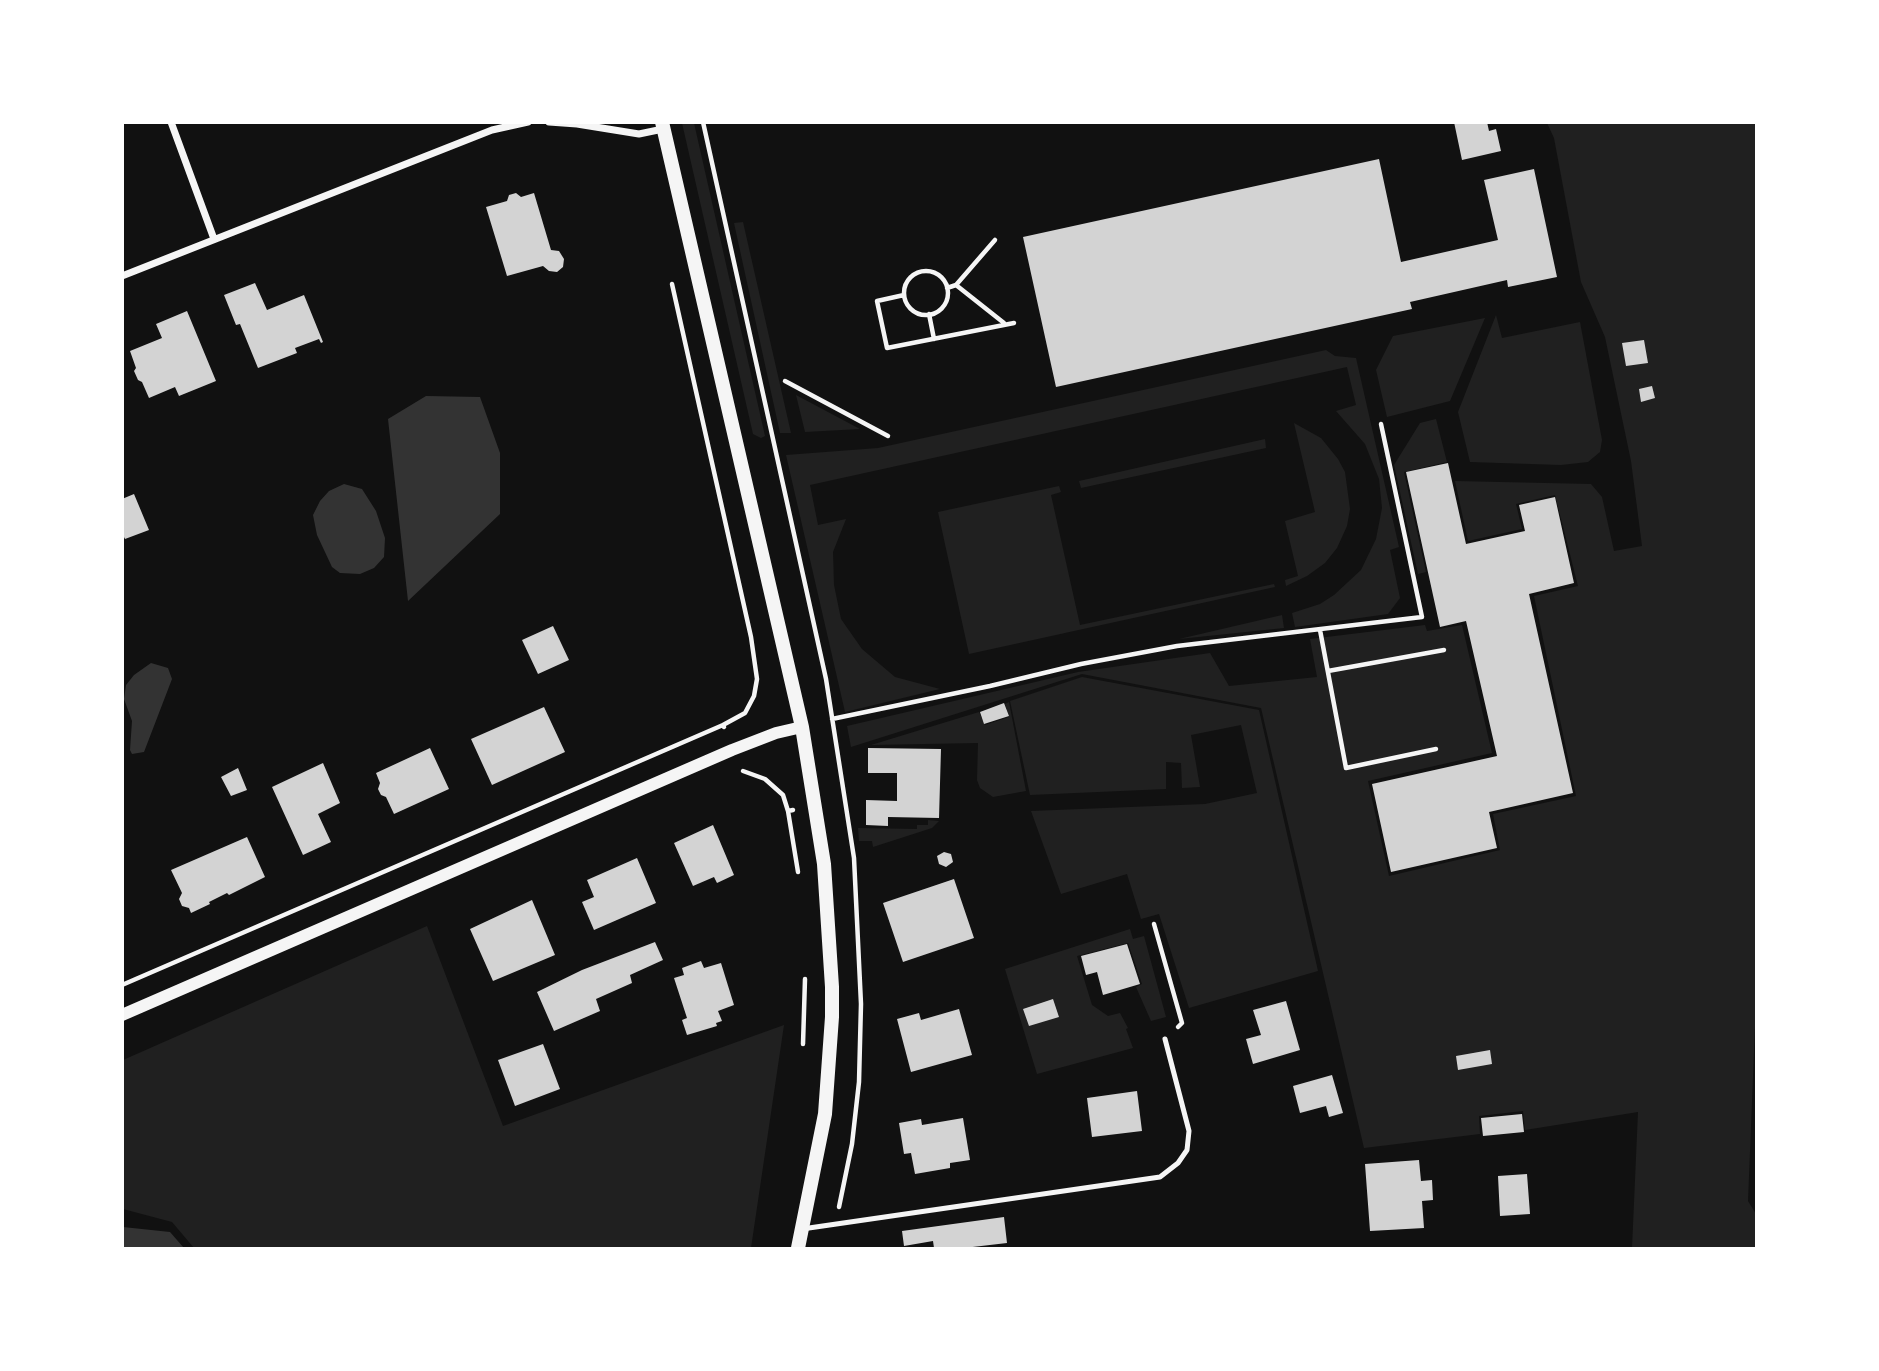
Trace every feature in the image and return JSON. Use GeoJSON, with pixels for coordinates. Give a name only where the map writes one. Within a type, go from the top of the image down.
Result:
{"type":"FeatureCollection","features":[{"type":"Feature","properties":{"kind":"main road"},"geometry":{"type":"LineString","coordinates":[[663,126],[802,727],[824,864],[832,987],[825,1114],[798,1248]]}},
{"type":"Feature","properties":{"kind":"street"},"geometry":{"type":"LineString","coordinates":[[171,122],[214,239]]}},
{"type":"Feature","properties":{"kind":"street"},"geometry":{"type":"LineString","coordinates":[[122,276],[492,130],[528,122]]}},
{"type":"Feature","properties":{"kind":"street"},"geometry":{"type":"LineString","coordinates":[[549,122],[639,134],[663,126]]}},
{"type":"Feature","properties":{"kind":"street"},"geometry":{"type":"LineString","coordinates":[[122,1015],[732,750],[776,733],[802,727]]}},
{"type":"Feature","properties":{"kind":"lane"},"geometry":{"type":"LineString","coordinates":[[802,1228],[1160,1177],[1178,1163],[1186,1150],[1189,1131],[1165,1039]]}},
{"type":"Feature","properties":{"kind":"path"},"geometry":{"type":"LineString","coordinates":[[947,288],[956,285],[995,240]]}},
{"type":"Feature","properties":{"kind":"path"},"geometry":{"type":"LineString","coordinates":[[922,271],[932,271],[940,275],[947,288],[943,307],[929,314],[914,311],[908,306],[904,295],[907,281],[922,271]]}},
{"type":"Feature","properties":{"kind":"path"},"geometry":{"type":"LineString","coordinates":[[122,985],[745,713],[754,696],[757,679],[751,637],[672,284]]}},
{"type":"Feature","properties":{"kind":"path"},"geometry":{"type":"LineString","coordinates":[[956,285],[1004,324]]}},
{"type":"Feature","properties":{"kind":"path"},"geometry":{"type":"LineString","coordinates":[[904,295],[877,301],[887,348],[1014,323]]}},
{"type":"Feature","properties":{"kind":"path"},"geometry":{"type":"LineString","coordinates":[[929,314],[934,339]]}},
{"type":"Feature","properties":{"kind":"path"},"geometry":{"type":"LineString","coordinates":[[785,381],[888,436]]}},
{"type":"Feature","properties":{"kind":"path"},"geometry":{"type":"LineString","coordinates":[[832,719],[1080,664],[1163,649],[1422,617],[1381,424]]}},
{"type":"Feature","properties":{"kind":"path"},"geometry":{"type":"LineString","coordinates":[[751,637],[777,618]]}},
{"type":"Feature","properties":{"kind":"path"},"geometry":{"type":"LineString","coordinates":[[1320,630],[1346,768],[1436,750]]}},
{"type":"Feature","properties":{"kind":"path"},"geometry":{"type":"LineString","coordinates":[[1328,671],[1444,650]]}},
{"type":"Feature","properties":{"kind":"path"},"geometry":{"type":"LineString","coordinates":[[723,724],[741,771]]}},
{"type":"Feature","properties":{"kind":"path"},"geometry":{"type":"LineString","coordinates":[[788,811],[799,875]]}},
{"type":"Feature","properties":{"kind":"path"},"geometry":{"type":"LineString","coordinates":[[1154,924],[1182,1023],[1165,1039]]}},
{"type":"Feature","properties":{"kind":"path"},"geometry":{"type":"LineString","coordinates":[[803,1047],[805,971]]}},
{"type":"Feature","properties":{"kind":"shaded area"},"geometry":{"type":"Polygon","coordinates":[[[682,123],[694,123],[765,436],[761,438],[753,434],[682,123]]]}},
{"type":"Feature","properties":{"kind":"shaded area"},"geometry":{"type":"Polygon","coordinates":[[[1547,123],[1756,123],[1756,1002],[1748,1201],[1756,1214],[1756,1248],[1632,1248],[1638,1112],[1525,1130],[1523,1111],[1479,1116],[1480,1134],[1364,1148],[1261,708],[1082,674],[851,747],[847,726],[1078,672],[1210,653],[1229,686],[1317,677],[1310,639],[1425,625],[1427,631],[1462,625],[1492,753],[1368,781],[1389,876],[1500,850],[1493,814],[1576,796],[1534,596],[1578,586],[1555,495],[1516,504],[1522,529],[1468,541],[1455,481],[1591,484],[1602,497],[1614,551],[1642,546],[1631,461],[1605,337],[1581,282],[1554,138],[1547,123]]]}},
{"type":"Feature","properties":{"kind":"shaded area"},"geometry":{"type":"Polygon","coordinates":[[[743,222],[791,433],[780,433],[734,223],[743,222]]]}},
{"type":"Feature","properties":{"kind":"shaded area"},"geometry":{"type":"Polygon","coordinates":[[[1496,315],[1502,338],[1580,322],[1602,440],[1600,452],[1588,462],[1561,465],[1470,462],[1458,412],[1496,315]]]}},
{"type":"Feature","properties":{"kind":"shaded area"},"geometry":{"type":"Polygon","coordinates":[[[1485,318],[1450,401],[1387,417],[1376,370],[1393,336],[1485,318]]]}},
{"type":"Feature","properties":{"kind":"shaded area"},"geometry":{"type":"Polygon","coordinates":[[[1326,350],[1335,356],[1356,358],[1399,547],[1390,550],[1400,598],[1388,614],[1295,627],[1292,613],[1320,604],[1334,595],[1361,570],[1376,539],[1382,508],[1379,479],[1365,444],[1336,411],[1356,405],[1347,367],[810,485],[818,525],[846,519],[833,552],[834,585],[841,619],[862,649],[895,677],[940,689],[845,712],[786,455],[878,448],[1326,350]]]}},
{"type":"Feature","properties":{"kind":"shaded area"},"geometry":{"type":"Polygon","coordinates":[[[796,395],[860,429],[805,432],[796,395]]]}},
{"type":"Feature","properties":{"kind":"shaded area"},"geometry":{"type":"Polygon","coordinates":[[[426,396],[480,397],[500,453],[500,514],[408,601],[388,419],[426,396]]]}},
{"type":"Feature","properties":{"kind":"shaded area"},"geometry":{"type":"Polygon","coordinates":[[[1436,419],[1447,462],[1404,472],[1426,572],[1418,574],[1394,465],[1420,423],[1436,419]]]}},
{"type":"Feature","properties":{"kind":"shaded area"},"geometry":{"type":"Polygon","coordinates":[[[1294,423],[1321,438],[1338,459],[1345,472],[1350,509],[1347,526],[1337,548],[1325,563],[1286,586],[1285,580],[1298,576],[1285,521],[1315,512],[1294,423]]]}},
{"type":"Feature","properties":{"kind":"shaded area"},"geometry":{"type":"Polygon","coordinates":[[[1265,439],[1266,448],[1081,488],[1079,481],[1265,439]]]}},
{"type":"Feature","properties":{"kind":"shaded area"},"geometry":{"type":"Polygon","coordinates":[[[344,484],[362,489],[376,511],[385,538],[384,557],[374,568],[360,574],[340,573],[332,567],[317,535],[313,515],[329,491],[344,484]]]}},
{"type":"Feature","properties":{"kind":"shaded area"},"geometry":{"type":"Polygon","coordinates":[[[1059,486],[1061,492],[1051,495],[1080,625],[1274,584],[1275,587],[969,654],[938,512],[1059,486]]]}},
{"type":"Feature","properties":{"kind":"shaded area"},"geometry":{"type":"Polygon","coordinates":[[[1282,615],[1284,628],[1179,639],[1282,615]]]}},
{"type":"Feature","properties":{"kind":"shaded area"},"geometry":{"type":"Polygon","coordinates":[[[151,663],[168,668],[172,679],[144,752],[132,754],[132,721],[124,699],[126,685],[134,675],[151,663]]]}},
{"type":"Feature","properties":{"kind":"shaded area"},"geometry":{"type":"Polygon","coordinates":[[[1082,677],[1259,710],[1318,971],[1189,1008],[1159,914],[1141,919],[1127,874],[1061,894],[1031,811],[1205,804],[1257,793],[1241,725],[1191,735],[1200,787],[1182,788],[1181,763],[1166,762],[1166,789],[1030,795],[1010,701],[1082,677]]]}},
{"type":"Feature","properties":{"kind":"shaded area"},"geometry":{"type":"Polygon","coordinates":[[[1009,702],[1026,791],[993,797],[980,788],[977,780],[978,743],[871,745],[979,712],[985,725],[1009,717],[1005,704],[1009,702]]]}},
{"type":"Feature","properties":{"kind":"shaded area"},"geometry":{"type":"Polygon","coordinates":[[[928,820],[939,821],[932,828],[873,847],[872,841],[859,841],[858,828],[917,829],[917,825],[928,825],[928,820]]]}},
{"type":"Feature","properties":{"kind":"shaded area"},"geometry":{"type":"Polygon","coordinates":[[[427,926],[503,1126],[784,1025],[751,1248],[194,1248],[172,1222],[123,1209],[123,1060],[427,926]]]}},
{"type":"Feature","properties":{"kind":"shaded area"},"geometry":{"type":"Polygon","coordinates":[[[1130,929],[1133,939],[1144,936],[1166,1017],[1151,1021],[1136,987],[1142,984],[1128,943],[1077,956],[1092,1005],[1108,1016],[1120,1013],[1128,1028],[1126,1029],[1133,1048],[1037,1074],[1005,969],[1130,929]]]}},
{"type":"Feature","properties":{"kind":"shaded area"},"geometry":{"type":"Polygon","coordinates":[[[123,1227],[170,1232],[184,1248],[123,1248],[123,1227]]]}},
{"type":"Feature","properties":{"kind":"building"},"geometry":{"type":"Polygon","coordinates":[[[1454,122],[1487,122],[1489,131],[1496,129],[1501,151],[1462,160],[1454,122]]]}},
{"type":"Feature","properties":{"kind":"building"},"geometry":{"type":"Polygon","coordinates":[[[1379,159],[1401,262],[1498,240],[1484,180],[1534,169],[1557,277],[1508,287],[1507,280],[1410,302],[1412,309],[1056,387],[1023,237],[1379,159]]]}},
{"type":"Feature","properties":{"kind":"building"},"geometry":{"type":"Polygon","coordinates":[[[516,193],[521,197],[534,193],[551,250],[559,251],[564,259],[563,267],[557,272],[549,271],[543,266],[507,276],[486,207],[507,201],[509,195],[516,193]]]}},
{"type":"Feature","properties":{"kind":"building"},"geometry":{"type":"Polygon","coordinates":[[[255,283],[267,310],[304,295],[323,342],[319,339],[295,348],[297,353],[258,368],[240,324],[236,325],[224,295],[255,283]]]}},
{"type":"Feature","properties":{"kind":"building"},"geometry":{"type":"Polygon","coordinates":[[[187,311],[216,381],[179,396],[175,387],[149,398],[134,371],[136,368],[130,351],[162,338],[156,324],[187,311]]]}},
{"type":"Feature","properties":{"kind":"building"},"geometry":{"type":"Polygon","coordinates":[[[1644,340],[1648,363],[1626,366],[1622,343],[1644,340]]]}},
{"type":"Feature","properties":{"kind":"building"},"geometry":{"type":"Polygon","coordinates":[[[1652,386],[1655,398],[1641,402],[1639,389],[1652,386]]]}},
{"type":"Feature","properties":{"kind":"building"},"geometry":{"type":"Polygon","coordinates":[[[1448,463],[1466,544],[1525,531],[1519,505],[1555,497],[1574,583],[1529,594],[1573,793],[1489,812],[1497,848],[1391,872],[1372,784],[1497,756],[1466,621],[1440,627],[1406,472],[1448,463]]]}},
{"type":"Feature","properties":{"kind":"building"},"geometry":{"type":"Polygon","coordinates":[[[134,494],[149,530],[125,539],[122,533],[122,499],[134,494]]]}},
{"type":"Feature","properties":{"kind":"building"},"geometry":{"type":"Polygon","coordinates":[[[553,626],[569,660],[538,674],[522,640],[553,626]]]}},
{"type":"Feature","properties":{"kind":"building"},"geometry":{"type":"Polygon","coordinates":[[[1004,703],[1009,716],[984,724],[980,712],[1004,703]]]}},
{"type":"Feature","properties":{"kind":"building"},"geometry":{"type":"Polygon","coordinates":[[[544,707],[565,752],[492,785],[471,739],[544,707]]]}},
{"type":"Feature","properties":{"kind":"building"},"geometry":{"type":"Polygon","coordinates":[[[430,748],[449,789],[394,814],[386,797],[381,795],[378,789],[380,783],[376,773],[430,748]]]}},
{"type":"Feature","properties":{"kind":"building"},"geometry":{"type":"Polygon","coordinates":[[[868,748],[941,749],[939,818],[888,817],[888,826],[866,825],[866,800],[897,801],[897,773],[868,773],[868,748]]]}},
{"type":"Feature","properties":{"kind":"building"},"geometry":{"type":"Polygon","coordinates":[[[323,763],[340,803],[318,814],[331,842],[303,855],[272,787],[323,763]]]}},
{"type":"Feature","properties":{"kind":"building"},"geometry":{"type":"Polygon","coordinates":[[[238,768],[247,790],[231,796],[221,777],[238,768]]]}},
{"type":"Feature","properties":{"kind":"building"},"geometry":{"type":"Polygon","coordinates":[[[713,825],[734,875],[717,883],[714,877],[693,886],[674,843],[713,825]]]}},
{"type":"Feature","properties":{"kind":"building"},"geometry":{"type":"Polygon","coordinates":[[[247,837],[265,877],[229,895],[227,893],[191,913],[189,908],[182,906],[179,899],[182,893],[171,870],[247,837]]]}},
{"type":"Feature","properties":{"kind":"building"},"geometry":{"type":"Polygon","coordinates":[[[944,852],[951,854],[953,862],[946,867],[939,864],[937,856],[944,852]]]}},
{"type":"Feature","properties":{"kind":"building"},"geometry":{"type":"Polygon","coordinates":[[[637,858],[656,903],[594,930],[582,902],[594,897],[587,880],[637,858]]]}},
{"type":"Feature","properties":{"kind":"building"},"geometry":{"type":"Polygon","coordinates":[[[954,879],[974,938],[903,962],[883,903],[954,879]]]}},
{"type":"Feature","properties":{"kind":"building"},"geometry":{"type":"Polygon","coordinates":[[[532,900],[555,955],[493,981],[470,929],[532,900]]]}},
{"type":"Feature","properties":{"kind":"building"},"geometry":{"type":"Polygon","coordinates":[[[655,942],[663,960],[630,975],[632,983],[596,999],[600,1011],[554,1031],[537,992],[582,970],[655,942]]]}},
{"type":"Feature","properties":{"kind":"building"},"geometry":{"type":"Polygon","coordinates":[[[1127,944],[1140,984],[1103,995],[1097,972],[1086,975],[1081,956],[1127,944]]]}},
{"type":"Feature","properties":{"kind":"building"},"geometry":{"type":"Polygon","coordinates":[[[701,961],[704,968],[721,963],[734,1005],[718,1011],[722,1021],[716,1023],[717,1026],[687,1035],[682,1020],[687,1018],[674,978],[684,975],[682,968],[701,961]]]}},
{"type":"Feature","properties":{"kind":"building"},"geometry":{"type":"Polygon","coordinates":[[[1053,999],[1059,1017],[1029,1026],[1023,1009],[1053,999]]]}},
{"type":"Feature","properties":{"kind":"building"},"geometry":{"type":"Polygon","coordinates":[[[1286,1001],[1300,1050],[1253,1064],[1246,1039],[1261,1035],[1253,1010],[1286,1001]]]}},
{"type":"Feature","properties":{"kind":"building"},"geometry":{"type":"Polygon","coordinates":[[[959,1009],[972,1055],[911,1072],[897,1019],[919,1013],[921,1020],[959,1009]]]}},
{"type":"Feature","properties":{"kind":"building"},"geometry":{"type":"Polygon","coordinates":[[[543,1044],[560,1089],[515,1106],[498,1060],[543,1044]]]}},
{"type":"Feature","properties":{"kind":"building"},"geometry":{"type":"Polygon","coordinates":[[[1490,1050],[1492,1064],[1458,1070],[1456,1056],[1490,1050]]]}},
{"type":"Feature","properties":{"kind":"building"},"geometry":{"type":"Polygon","coordinates":[[[1332,1075],[1343,1113],[1329,1117],[1326,1106],[1300,1113],[1293,1086],[1332,1075]]]}},
{"type":"Feature","properties":{"kind":"building"},"geometry":{"type":"Polygon","coordinates":[[[1137,1091],[1142,1131],[1092,1137],[1087,1098],[1137,1091]]]}},
{"type":"Feature","properties":{"kind":"building"},"geometry":{"type":"Polygon","coordinates":[[[1522,1114],[1524,1132],[1483,1136],[1481,1118],[1522,1114]]]}},
{"type":"Feature","properties":{"kind":"building"},"geometry":{"type":"Polygon","coordinates":[[[963,1118],[970,1160],[950,1163],[950,1168],[915,1174],[911,1153],[904,1154],[899,1123],[921,1119],[922,1125],[963,1118]]]}},
{"type":"Feature","properties":{"kind":"building"},"geometry":{"type":"Polygon","coordinates":[[[1419,1160],[1421,1181],[1432,1180],[1433,1200],[1422,1201],[1424,1228],[1370,1231],[1365,1164],[1419,1160]]]}},
{"type":"Feature","properties":{"kind":"building"},"geometry":{"type":"Polygon","coordinates":[[[1527,1174],[1530,1214],[1500,1216],[1498,1176],[1527,1174]]]}},
{"type":"Feature","properties":{"kind":"building"},"geometry":{"type":"Polygon","coordinates":[[[1004,1217],[1007,1243],[934,1248],[933,1241],[904,1246],[902,1231],[1004,1217]]]}}]}
